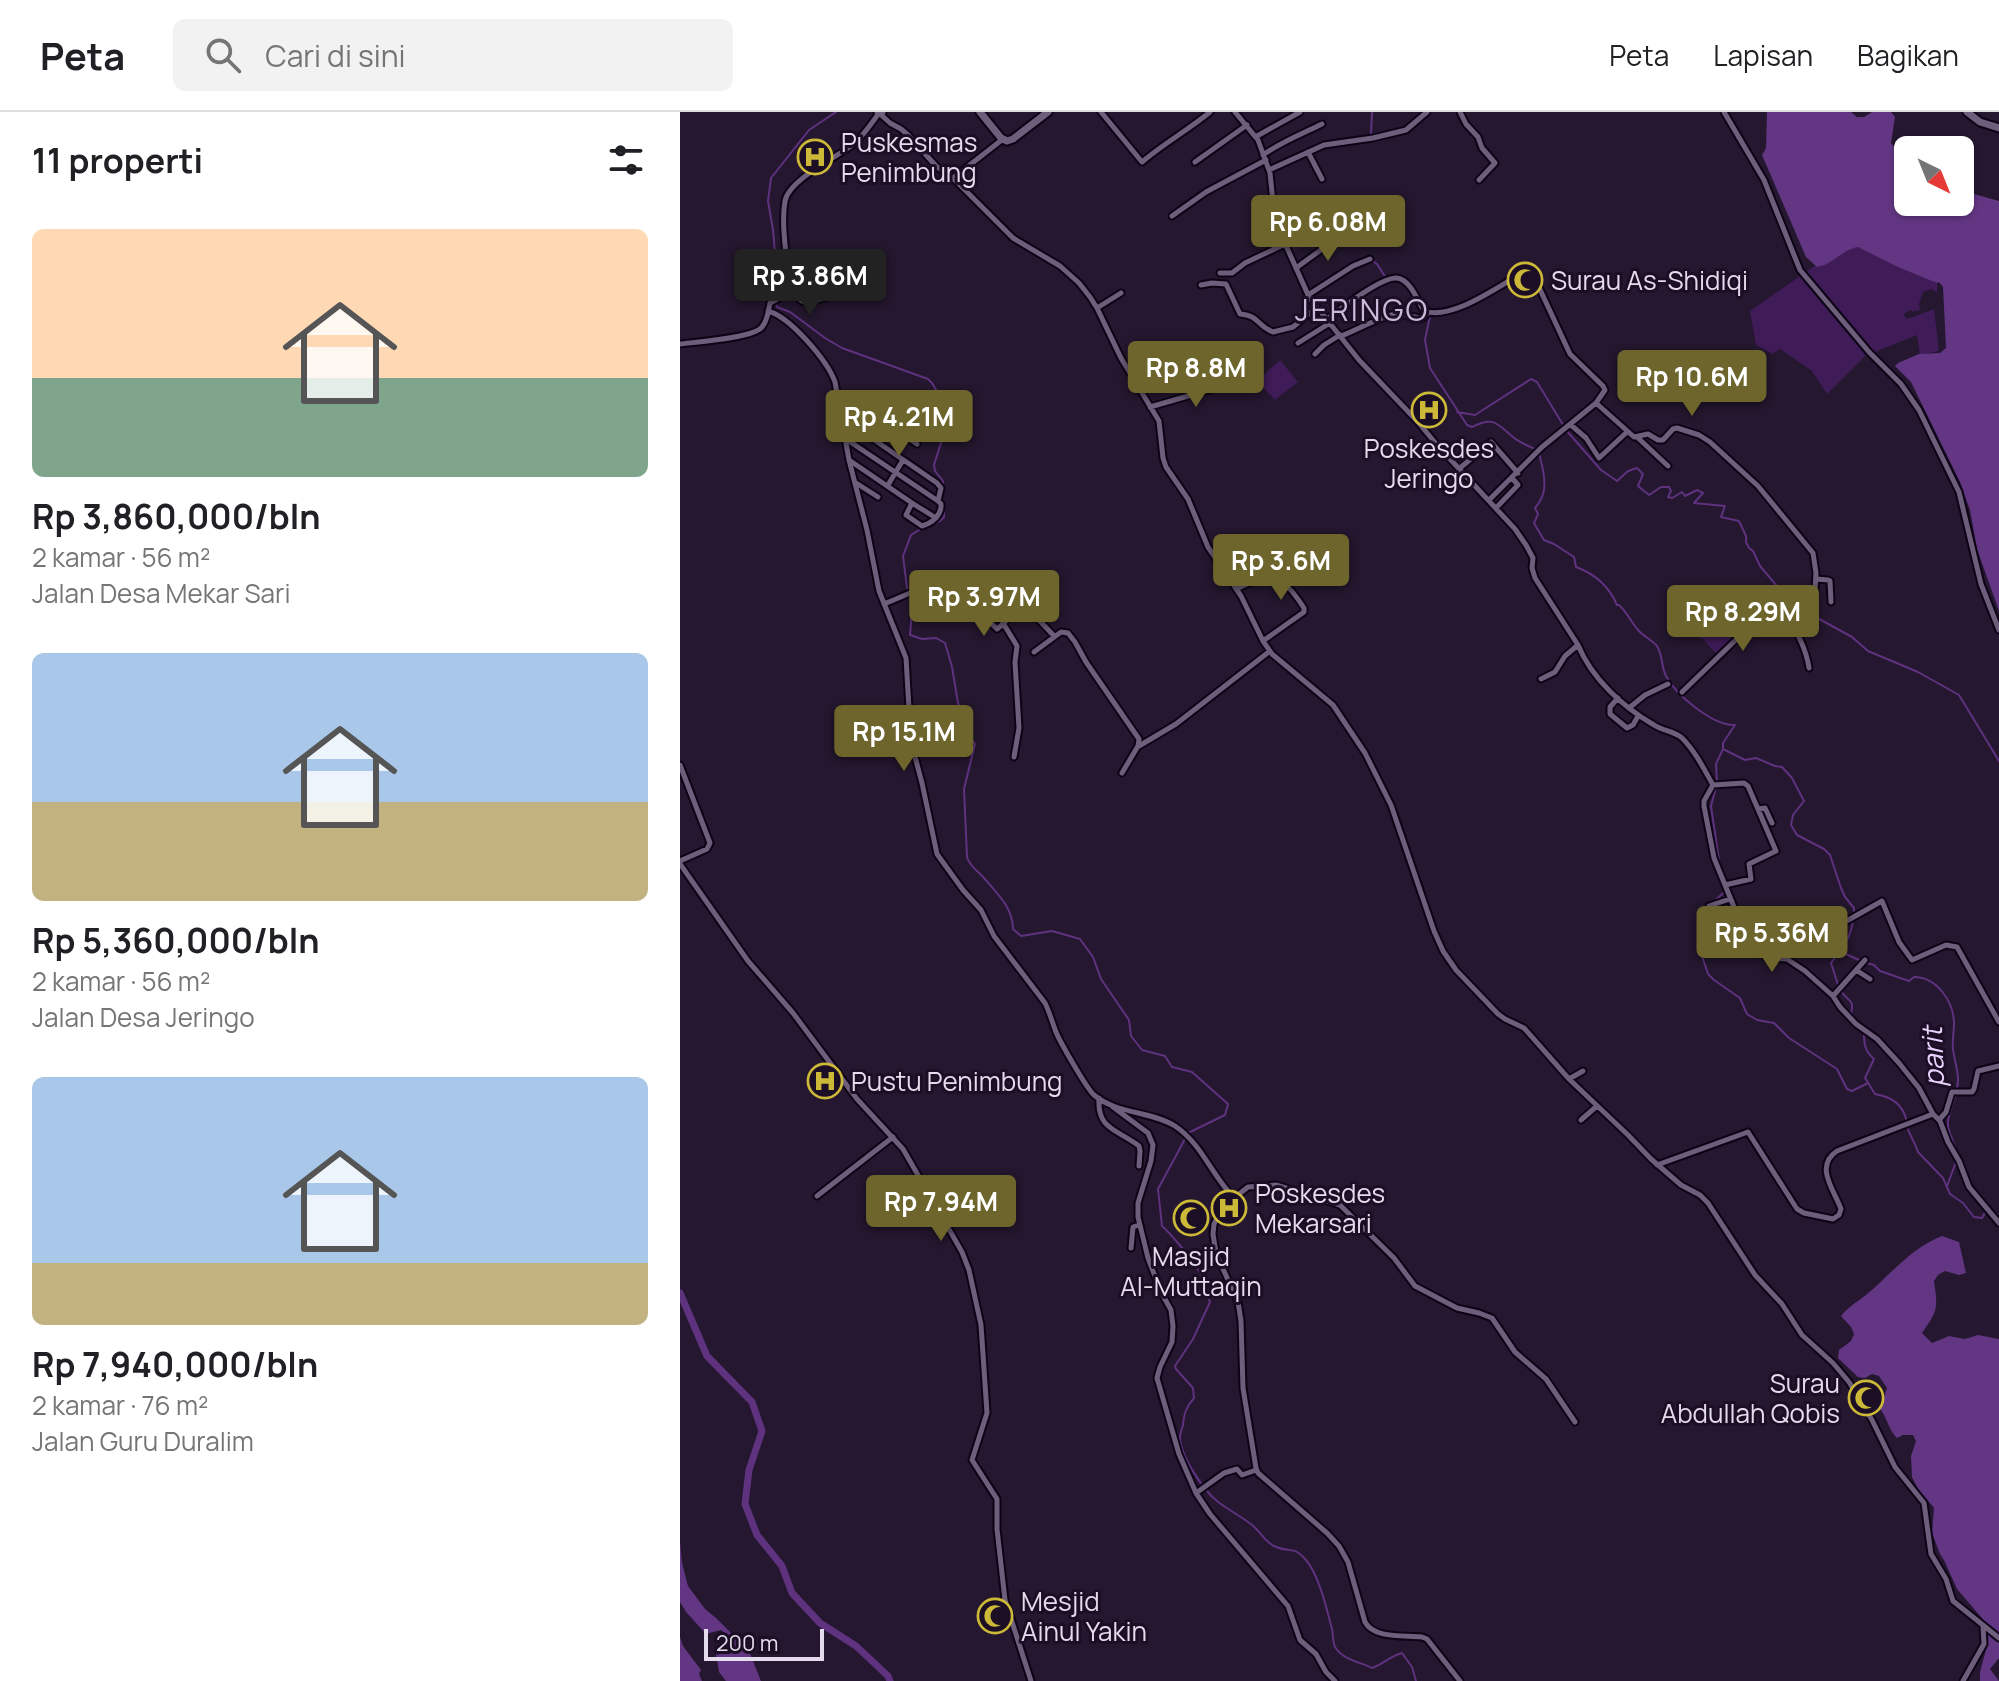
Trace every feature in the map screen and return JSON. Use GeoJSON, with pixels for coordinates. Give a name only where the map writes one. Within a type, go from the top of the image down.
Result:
{"type":"FeatureCollection","features":[{"type":"Feature","properties":{"kind":"street"},"geometry":{"type":"LineString","coordinates":[[680,344],[761,329],[770,304],[786,295],[788,290],[787,193],[854,144],[880,112],[890,123],[905,131],[936,166],[1013,238],[1072,275],[1097,308],[1117,351],[1159,421],[1166,467],[1188,499],[1208,547],[1250,612],[1263,641],[1270,651],[1333,705],[1365,753],[1391,805],[1434,931],[1451,964],[1494,1012],[1526,1029],[1569,1079],[1657,1165],[1677,1183],[1708,1203],[1755,1275],[1782,1304],[1802,1335],[1849,1382],[1898,1472],[1924,1503],[1931,1554],[1946,1579],[1951,1598],[1999,1638]]}},
{"type":"Feature","properties":{"kind":"street"},"geometry":{"type":"LineString","coordinates":[[980,112],[1003,139],[1009,141],[1048,112]]}},
{"type":"Feature","properties":{"kind":"street"},"geometry":{"type":"LineString","coordinates":[[1101,112],[1142,162],[1210,112]]}},
{"type":"Feature","properties":{"kind":"street"},"geometry":{"type":"LineString","coordinates":[[1235,112],[1257,136],[1269,170],[1274,216],[1308,295],[1359,360],[1489,500],[1526,545],[1533,558],[1535,578],[1597,677],[1638,716],[1681,738],[1718,785]]}},
{"type":"Feature","properties":{"kind":"street"},"geometry":{"type":"LineString","coordinates":[[1257,136],[1300,112]]}},
{"type":"Feature","properties":{"kind":"street"},"geometry":{"type":"LineString","coordinates":[[1269,170],[1331,144],[1399,133],[1427,112]]}},
{"type":"Feature","properties":{"kind":"street"},"geometry":{"type":"LineString","coordinates":[[1460,112],[1495,163],[1479,180]]}},
{"type":"Feature","properties":{"kind":"street"},"geometry":{"type":"LineString","coordinates":[[1724,112],[1764,180],[1800,270],[1869,352],[1901,384],[1919,410],[1959,492],[1981,584],[1999,630]]}},
{"type":"Feature","properties":{"kind":"street"},"geometry":{"type":"LineString","coordinates":[[1967,112],[1980,122],[1999,128]]}},
{"type":"Feature","properties":{"kind":"street"},"geometry":{"type":"LineString","coordinates":[[1172,216],[1278,145],[1322,124]]}},
{"type":"Feature","properties":{"kind":"street"},"geometry":{"type":"LineString","coordinates":[[1195,162],[1247,125]]}},
{"type":"Feature","properties":{"kind":"street"},"geometry":{"type":"LineString","coordinates":[[953,179],[1003,139]]}},
{"type":"Feature","properties":{"kind":"street"},"geometry":{"type":"LineString","coordinates":[[1308,152],[1322,179]]}},
{"type":"Feature","properties":{"kind":"street"},"geometry":{"type":"LineString","coordinates":[[1296,268],[1344,233]]}},
{"type":"Feature","properties":{"kind":"street"},"geometry":{"type":"LineString","coordinates":[[1220,273],[1232,273],[1245,263],[1285,244]]}},
{"type":"Feature","properties":{"kind":"street"},"geometry":{"type":"LineString","coordinates":[[1308,295],[1353,266],[1370,259]]}},
{"type":"Feature","properties":{"kind":"street"},"geometry":{"type":"LineString","coordinates":[[1298,343],[1372,287],[1396,278],[1411,288],[1422,309],[1428,313],[1467,304],[1528,270],[1570,354],[1605,390],[1596,403],[1542,447],[1489,500]]}},
{"type":"Feature","properties":{"kind":"street"},"geometry":{"type":"LineString","coordinates":[[1201,285],[1225,283],[1240,314],[1251,315],[1273,332],[1293,327],[1317,307]]}},
{"type":"Feature","properties":{"kind":"street"},"geometry":{"type":"LineString","coordinates":[[788,290],[807,303],[840,293]]}},
{"type":"Feature","properties":{"kind":"street"},"geometry":{"type":"LineString","coordinates":[[1097,308],[1121,293]]}},
{"type":"Feature","properties":{"kind":"street"},"geometry":{"type":"LineString","coordinates":[[768,311],[782,316],[823,359],[832,375],[879,591],[906,658],[911,742],[937,854],[981,910],[994,936],[1045,1003],[1056,1034],[1091,1092],[1141,1126],[1151,1138],[1151,1161],[1138,1203],[1139,1225],[1148,1258],[1171,1310],[1172,1342],[1157,1378],[1179,1454],[1196,1493],[1210,1514],[1288,1606],[1300,1640],[1316,1654],[1335,1681]]}},
{"type":"Feature","properties":{"kind":"street"},"geometry":{"type":"LineString","coordinates":[[1315,354],[1340,336],[1391,315],[1424,318],[1428,313]]}},
{"type":"Feature","properties":{"kind":"street"},"geometry":{"type":"LineString","coordinates":[[1150,407],[1233,383]]}},
{"type":"Feature","properties":{"kind":"street"},"geometry":{"type":"LineString","coordinates":[[1596,403],[1668,466]]}},
{"type":"Feature","properties":{"kind":"street"},"geometry":{"type":"LineString","coordinates":[[839,404],[861,407],[917,444]]}},
{"type":"Feature","properties":{"kind":"street"},"geometry":{"type":"LineString","coordinates":[[840,417],[940,485],[938,501],[942,510],[936,518],[922,526],[907,517],[906,512],[912,503]]}},
{"type":"Feature","properties":{"kind":"street"},"geometry":{"type":"LineString","coordinates":[[1571,425],[1586,438],[1599,458],[1627,432]]}},
{"type":"Feature","properties":{"kind":"street"},"geometry":{"type":"LineString","coordinates":[[1637,437],[1648,434],[1663,440],[1677,428],[1710,442],[1758,486],[1806,543],[1816,563],[1815,590],[1766,627],[1746,630],[1682,692]]}},
{"type":"Feature","properties":{"kind":"street"},"geometry":{"type":"LineString","coordinates":[[845,439],[938,501]]}},
{"type":"Feature","properties":{"kind":"street"},"geometry":{"type":"LineString","coordinates":[[1460,468],[1491,442],[1518,473]]}},
{"type":"Feature","properties":{"kind":"street"},"geometry":{"type":"LineString","coordinates":[[849,460],[936,518]]}},
{"type":"Feature","properties":{"kind":"street"},"geometry":{"type":"LineString","coordinates":[[888,485],[903,460]]}},
{"type":"Feature","properties":{"kind":"street"},"geometry":{"type":"LineString","coordinates":[[1496,508],[1518,485],[1512,478]]}},
{"type":"Feature","properties":{"kind":"street"},"geometry":{"type":"LineString","coordinates":[[855,483],[878,497]]}},
{"type":"Feature","properties":{"kind":"street"},"geometry":{"type":"LineString","coordinates":[[1236,589],[1261,578],[1277,579],[1285,584],[1304,608],[1304,612],[1263,641]]}},
{"type":"Feature","properties":{"kind":"street"},"geometry":{"type":"LineString","coordinates":[[1816,579],[1830,581],[1831,602]]}},
{"type":"Feature","properties":{"kind":"street"},"geometry":{"type":"LineString","coordinates":[[884,604],[912,593],[927,593],[980,612],[996,629],[1025,605],[1054,636]]}},
{"type":"Feature","properties":{"kind":"street"},"geometry":{"type":"LineString","coordinates":[[1785,615],[1807,654],[1809,668]]}},
{"type":"Feature","properties":{"kind":"street"},"geometry":{"type":"LineString","coordinates":[[1003,623],[1017,646],[1019,728],[1014,757]]}},
{"type":"Feature","properties":{"kind":"street"},"geometry":{"type":"LineString","coordinates":[[1034,652],[1064,632],[1072,638],[1139,740],[1122,773]]}},
{"type":"Feature","properties":{"kind":"street"},"geometry":{"type":"LineString","coordinates":[[1541,679],[1555,672],[1565,656],[1578,645]]}},
{"type":"Feature","properties":{"kind":"street"},"geometry":{"type":"LineString","coordinates":[[1138,746],[1185,718],[1270,651]]}},
{"type":"Feature","properties":{"kind":"street"},"geometry":{"type":"LineString","coordinates":[[1629,708],[1645,695],[1668,684]]}},
{"type":"Feature","properties":{"kind":"street"},"geometry":{"type":"LineString","coordinates":[[1618,698],[1609,712],[1625,727],[1632,726],[1638,716]]}},
{"type":"Feature","properties":{"kind":"street"},"geometry":{"type":"LineString","coordinates":[[680,765],[710,842],[707,849],[680,862],[748,961],[787,1005],[857,1099],[909,1158],[969,1270],[981,1325],[987,1413],[972,1460],[997,1499],[1005,1600],[1031,1681]]}},
{"type":"Feature","properties":{"kind":"street"},"geometry":{"type":"LineString","coordinates":[[1709,906],[1727,889],[1751,879],[1749,864],[1776,851],[1745,784],[1718,785],[1704,801],[1704,806],[1714,858],[1727,889],[1743,925],[1767,958],[1780,958],[1882,901],[1899,942],[1911,960],[1946,945],[1957,947],[1999,1022]]}},
{"type":"Feature","properties":{"kind":"street"},"geometry":{"type":"LineString","coordinates":[[1758,809],[1765,808],[1772,823]]}},
{"type":"Feature","properties":{"kind":"street"},"geometry":{"type":"LineString","coordinates":[[1780,958],[1799,966],[1837,991],[1840,1007],[1877,1039],[1906,1070],[1939,1120],[1969,1187],[1999,1223]]}},
{"type":"Feature","properties":{"kind":"street"},"geometry":{"type":"LineString","coordinates":[[1837,991],[1865,960]]}},
{"type":"Feature","properties":{"kind":"street"},"geometry":{"type":"LineString","coordinates":[[1856,970],[1870,979]]}},
{"type":"Feature","properties":{"kind":"street"},"geometry":{"type":"LineString","coordinates":[[1939,1120],[1945,1115],[1951,1094],[1956,1091],[1972,1092],[1978,1070],[1999,1066]]}},
{"type":"Feature","properties":{"kind":"street"},"geometry":{"type":"LineString","coordinates":[[1569,1079],[1583,1071]]}},
{"type":"Feature","properties":{"kind":"street"},"geometry":{"type":"LineString","coordinates":[[1099,1098],[1099,1113],[1104,1122],[1139,1146],[1139,1166]]}},
{"type":"Feature","properties":{"kind":"street"},"geometry":{"type":"LineString","coordinates":[[1107,1103],[1166,1122],[1182,1132],[1202,1153],[1234,1198]]}},
{"type":"Feature","properties":{"kind":"street"},"geometry":{"type":"LineString","coordinates":[[1581,1120],[1597,1106]]}},
{"type":"Feature","properties":{"kind":"street"},"geometry":{"type":"LineString","coordinates":[[1657,1165],[1748,1132],[1797,1209],[1833,1219],[1841,1209],[1825,1172],[1828,1158],[1837,1151],[1933,1114]]}},
{"type":"Feature","properties":{"kind":"street"},"geometry":{"type":"LineString","coordinates":[[817,1196],[893,1137]]}},
{"type":"Feature","properties":{"kind":"street"},"geometry":{"type":"LineString","coordinates":[[1460,1681],[1427,1639],[1377,1633],[1368,1628],[1339,1546],[1256,1470],[1243,1388],[1238,1302],[1219,1260],[1213,1234],[1219,1214],[1248,1187],[1276,1185],[1340,1205],[1394,1258],[1415,1286],[1457,1308],[1492,1318],[1512,1348],[1546,1379],[1575,1422]]}},
{"type":"Feature","properties":{"kind":"street"},"geometry":{"type":"LineString","coordinates":[[1131,1248],[1133,1227],[1139,1225]]}},
{"type":"Feature","properties":{"kind":"street"},"geometry":{"type":"LineString","coordinates":[[1196,1493],[1229,1471],[1237,1469],[1242,1475],[1256,1470]]}},
{"type":"Feature","properties":{"kind":"street"},"geometry":{"type":"LineString","coordinates":[[1963,1681],[1984,1644],[1983,1625]]}},
{"type":"Feature","properties":{"kind":"shaded area"},"geometry":{"type":"Polygon","coordinates":[[[1767,112],[1851,112],[1857,117],[1864,117],[1872,112],[1891,112],[1895,117],[1891,143],[1894,147],[1894,216],[1974,216],[1974,194],[1999,201],[1999,611],[1977,549],[1970,510],[1960,482],[1911,382],[1895,366],[1919,354],[1940,353],[1946,348],[1943,287],[1939,282],[1898,267],[1858,247],[1817,267],[1806,257],[1762,155],[1766,148],[1767,112]]]}},
{"type":"Feature","properties":{"kind":"shaded area"},"geometry":{"type":"Polygon","coordinates":[[[1302,215],[1316,238],[1294,252],[1280,228],[1302,215]]]}},
{"type":"Feature","properties":{"kind":"shaded area"},"geometry":{"type":"Polygon","coordinates":[[[1853,239],[1937,283],[1937,293],[1932,289],[1923,292],[1920,310],[1903,314],[1907,319],[1934,309],[1939,351],[1920,355],[1917,335],[1865,356],[1827,394],[1812,371],[1780,349],[1772,354],[1756,345],[1750,311],[1853,239]]]}},
{"type":"Feature","properties":{"kind":"shaded area"},"geometry":{"type":"Polygon","coordinates":[[[1280,360],[1298,382],[1275,400],[1257,381],[1280,360]]]}},
{"type":"Feature","properties":{"kind":"shaded area"},"geometry":{"type":"Polygon","coordinates":[[[1716,588],[1747,629],[1718,656],[1700,639],[1684,614],[1716,588]]]}},
{"type":"Feature","properties":{"kind":"shaded area"},"geometry":{"type":"Polygon","coordinates":[[[1942,1236],[1959,1242],[1966,1273],[1959,1275],[1945,1271],[1938,1275],[1934,1281],[1936,1309],[1922,1333],[1932,1343],[1949,1336],[1965,1339],[1978,1335],[1999,1339],[1999,1658],[1990,1669],[1999,1681],[1980,1681],[1988,1642],[1987,1624],[1957,1589],[1940,1554],[1932,1533],[1934,1508],[1912,1477],[1911,1456],[1916,1441],[1913,1435],[1897,1438],[1892,1432],[1880,1409],[1887,1388],[1879,1376],[1858,1377],[1838,1358],[1839,1350],[1851,1341],[1854,1334],[1841,1316],[1911,1254],[1942,1236]]]}},
{"type":"Feature","properties":{"kind":"shaded area"},"geometry":{"type":"Polygon","coordinates":[[[680,1541],[688,1586],[705,1609],[749,1651],[761,1681],[726,1681],[719,1672],[716,1654],[727,1652],[732,1647],[729,1637],[721,1630],[706,1634],[680,1602],[680,1541]]]}},
{"type":"Feature","properties":{"kind":"shaded area"},"geometry":{"type":"Polygon","coordinates":[[[680,1637],[701,1670],[702,1681],[680,1681],[680,1637]]]}},
{"type":"Feature","properties":{"kind":"waterway"},"geometry":{"type":"LineString","coordinates":[[836,112],[809,130],[771,178],[768,201],[779,282],[773,297],[777,307],[790,312],[842,348],[928,379],[937,392],[944,419],[934,465],[943,481],[941,501]]}},
{"type":"Feature","properties":{"kind":"waterway"},"geometry":{"type":"LineString","coordinates":[[1371,135],[1372,112]]}},
{"type":"Feature","properties":{"kind":"waterway"},"geometry":{"type":"LineString","coordinates":[[1370,259],[1386,278]]}},
{"type":"Feature","properties":{"kind":"waterway"},"geometry":{"type":"LineString","coordinates":[[1430,316],[1425,340],[1430,368],[1467,425],[1494,423],[1537,450]]}},
{"type":"Feature","properties":{"kind":"waterway"},"geometry":{"type":"LineString","coordinates":[[1457,412],[1475,415],[1531,379],[1537,382],[1565,428]]}},
{"type":"Feature","properties":{"kind":"waterway"},"geometry":{"type":"LineString","coordinates":[[1566,430],[1601,470],[1617,481],[1637,468],[1643,474],[1638,486],[1649,495],[1661,487],[1669,487],[1668,497],[1672,498],[1682,492],[1685,496],[1697,490],[1703,493],[1694,503],[1725,506],[1721,517],[1739,521],[1746,542],[1760,566],[1792,604],[1852,637],[1868,651],[1918,672],[1959,695],[1999,761]]}},
{"type":"Feature","properties":{"kind":"waterway"},"geometry":{"type":"LineString","coordinates":[[1539,453],[1544,489],[1535,508],[1538,514],[1534,523],[1544,540],[1574,557],[1576,567],[1606,586],[1638,630],[1657,646],[1666,676],[1686,700],[1706,715],[1735,725],[1723,743],[1723,749],[1745,760],[1756,758],[1782,767],[1792,778],[1804,801],[1793,815],[1791,825],[1797,835],[1830,855],[1841,888],[1854,913]]}},
{"type":"Feature","properties":{"kind":"waterway"},"geometry":{"type":"LineString","coordinates":[[931,524],[944,517],[944,506]]}},
{"type":"Feature","properties":{"kind":"waterway"},"geometry":{"type":"LineString","coordinates":[[922,528],[911,535],[903,556],[907,588],[913,598],[910,635],[922,639],[936,638],[945,643],[958,703],[969,736],[975,744],[964,789],[968,860],[1003,901],[1013,929],[1021,936],[1052,931],[1080,939],[1093,957],[1101,979],[1129,1020],[1131,1036],[1142,1050],[1165,1056],[1172,1067],[1192,1072],[1228,1104],[1225,1115],[1188,1133]]}},
{"type":"Feature","properties":{"kind":"waterway"},"geometry":{"type":"LineString","coordinates":[[1723,749],[1716,764],[1717,783],[1711,806],[1723,875]]}},
{"type":"Feature","properties":{"kind":"waterway"},"geometry":{"type":"LineString","coordinates":[[1713,902],[1727,890]]}},
{"type":"Feature","properties":{"kind":"waterway"},"geometry":{"type":"LineString","coordinates":[[1709,906],[1702,911],[1700,950],[1708,974],[1740,998],[1747,1014],[1757,1020],[1774,1023],[1789,1038],[1837,1069],[1847,1089],[1852,1091],[1868,1083]]}},
{"type":"Feature","properties":{"kind":"waterway"},"geometry":{"type":"LineString","coordinates":[[1838,985],[1831,963],[1848,938],[1853,919]]}},
{"type":"Feature","properties":{"kind":"waterway","name":"parit"},"geometry":{"type":"LineString","coordinates":[[1845,949],[1846,954],[1861,961]]}},
{"type":"Feature","properties":{"kind":"waterway","name":"parit"},"geometry":{"type":"LineString","coordinates":[[1867,963],[1909,981],[1914,977],[1930,981],[1943,992],[1951,1007],[1958,1080],[1948,1126],[1956,1152]]}},
{"type":"Feature","properties":{"kind":"waterway"},"geometry":{"type":"LineString","coordinates":[[1841,991],[1851,1003],[1854,1018]]}},
{"type":"Feature","properties":{"kind":"waterway"},"geometry":{"type":"LineString","coordinates":[[1864,1033],[1866,1048],[1874,1059],[1865,1078],[1875,1094],[1892,1099],[1900,1106],[1918,1152],[1943,1178],[1950,1194],[1963,1203],[1974,1217],[1982,1218],[1986,1211]]}},
{"type":"Feature","properties":{"kind":"waterway"},"geometry":{"type":"LineString","coordinates":[[1185,1139],[1158,1189],[1162,1226],[1197,1267],[1210,1302],[1193,1339],[1175,1366],[1193,1388],[1194,1398],[1186,1411],[1180,1436],[1184,1453],[1211,1496],[1252,1525],[1271,1544],[1297,1552],[1311,1566],[1319,1583],[1338,1651],[1372,1668],[1402,1653],[1412,1667],[1416,1681]]}},
{"type":"Feature","properties":{"kind":"waterway","name":"parit"},"geometry":{"type":"LineString","coordinates":[[1947,1186],[1956,1162]]}},
{"type":"Feature","properties":{"kind":"waterway"},"geometry":{"type":"LineString","coordinates":[[680,1293],[707,1356],[752,1402],[762,1431],[749,1470],[745,1504],[757,1535],[782,1566],[792,1593],[820,1623],[856,1646],[890,1681]]}},
{"type":"Feature","properties":{"kind":"place","name":"Puskesmas Penimbung"},"geometry":{"type":"Point","coordinates":[815,157]}},
{"type":"Feature","properties":{"kind":"place","name":"Surau As-Shidiqi"},"geometry":{"type":"Point","coordinates":[1525,280]}},
{"type":"Feature","properties":{"kind":"place","name":"Poskesdes Jeringo"},"geometry":{"type":"Point","coordinates":[1429,410]}},
{"type":"Feature","properties":{"kind":"place","name":"Pustu Penimbung"},"geometry":{"type":"Point","coordinates":[825,1081]}},
{"type":"Feature","properties":{"kind":"place","name":"Poskesdes Mekarsari"},"geometry":{"type":"Point","coordinates":[1229,1208]}},
{"type":"Feature","properties":{"kind":"place","name":"Masjid Al-Muttaqin"},"geometry":{"type":"Point","coordinates":[1191,1218]}},
{"type":"Feature","properties":{"kind":"place","name":"Surau Abdullah Qobis"},"geometry":{"type":"Point","coordinates":[1866,1398]}},
{"type":"Feature","properties":{"kind":"place","name":"Mesjid Ainul Yakin"},"geometry":{"type":"Point","coordinates":[995,1616]}},
{"type":"Feature","properties":{"kind":"district","name":"JERINGO"},"geometry":{"type":"Point","coordinates":[1362,309]}}]}
